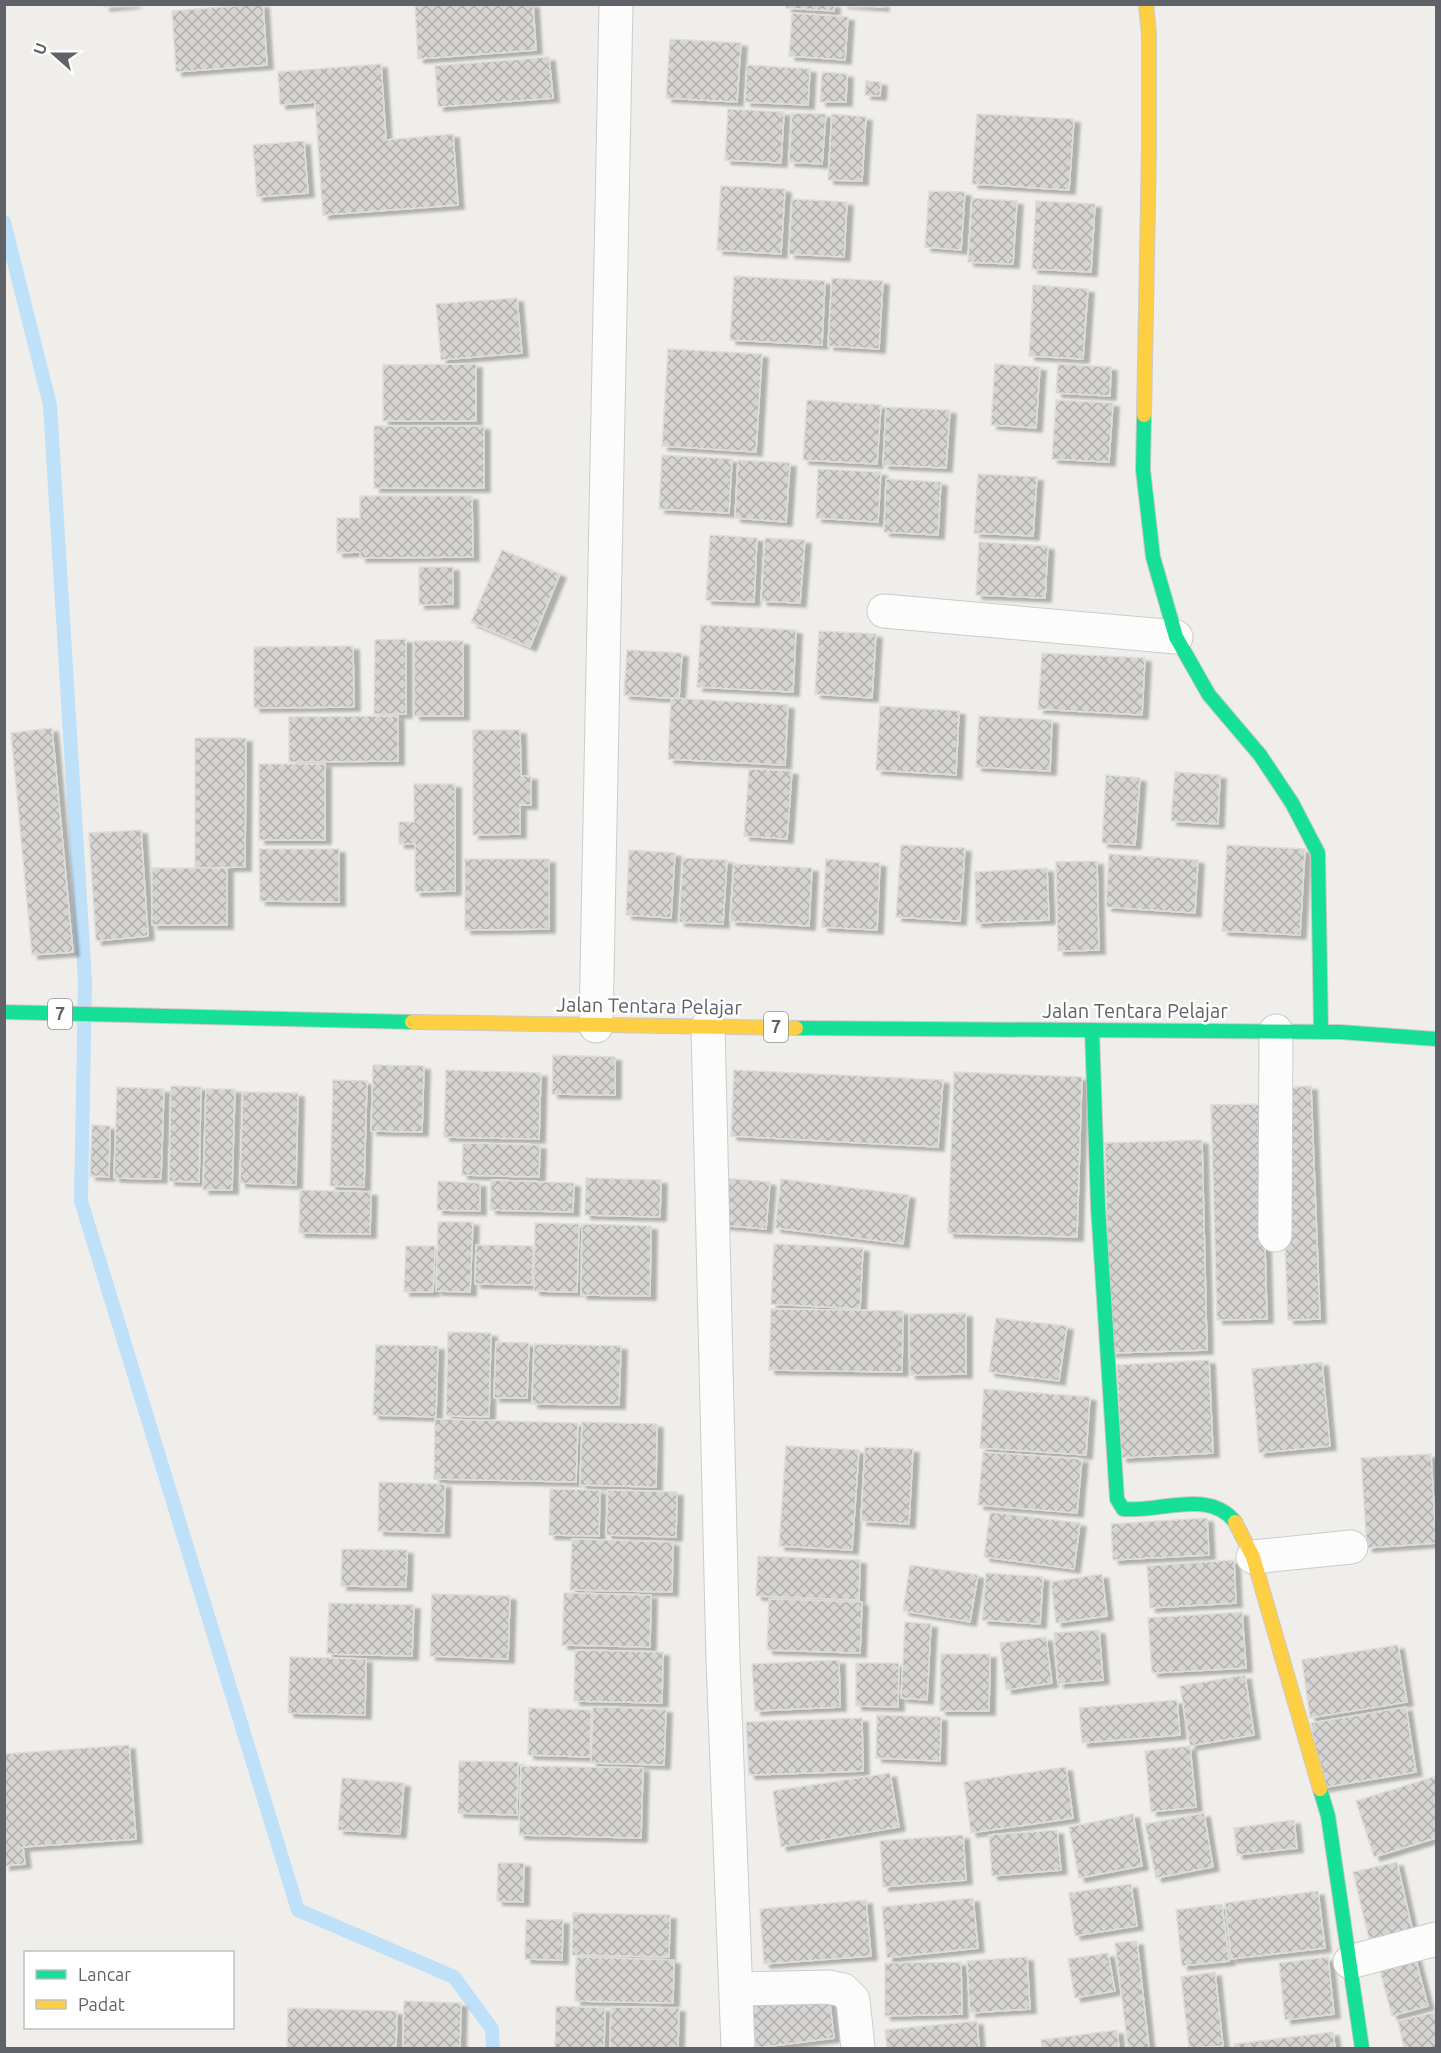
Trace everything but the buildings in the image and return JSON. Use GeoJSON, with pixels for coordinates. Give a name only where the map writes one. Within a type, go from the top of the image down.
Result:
{"type":"FeatureCollection","features":[{"type":"Feature","properties":{"kind":"main road"},"geometry":{"type":"LineString","coordinates":[[1146,4],[1149,34],[1149,150],[1144,292],[1143,470],[1154,557],[1176,637],[1209,695],[1260,755],[1292,803],[1318,853],[1321,1032]]}},
{"type":"Feature","properties":{"kind":"main road","name":"Jalan Tentara Pelajar"},"geometry":{"type":"LineString","coordinates":[[4,1012],[596,1026],[1276,1031],[1437,1039]]}},
{"type":"Feature","properties":{"kind":"main road"},"geometry":{"type":"LineString","coordinates":[[1092,1030],[1098,1207],[1117,1499],[1123,1509],[1136,1512],[1199,1504],[1220,1507],[1232,1518],[1253,1557],[1328,1816],[1362,2049]]}},
{"type":"Feature","properties":{"kind":"street"},"geometry":{"type":"LineString","coordinates":[[596,1026],[616,4]]}},
{"type":"Feature","properties":{"kind":"street"},"geometry":{"type":"LineString","coordinates":[[884,611],[1176,637]]}},
{"type":"Feature","properties":{"kind":"street"},"geometry":{"type":"LineString","coordinates":[[708,1026],[723,1660],[738,2049]]}},
{"type":"Feature","properties":{"kind":"street"},"geometry":{"type":"LineString","coordinates":[[1275,1235],[1276,1031]]}},
{"type":"Feature","properties":{"kind":"street"},"geometry":{"type":"LineString","coordinates":[[1253,1557],[1351,1547]]}},
{"type":"Feature","properties":{"kind":"street"},"geometry":{"type":"LineString","coordinates":[[1350,1962],[1437,1939]]}},
{"type":"Feature","properties":{"kind":"street"},"geometry":{"type":"LineString","coordinates":[[736,1989],[828,1987],[843,1990],[853,2000],[858,2049]]}},
{"type":"Feature","properties":{"kind":"waterway"},"geometry":{"type":"LineString","coordinates":[[4,222],[50,405],[85,981],[81,1201],[298,1910],[454,1977],[492,2029],[493,2048]]}},
{"type":"Feature","properties":{"kind":"traffic: fast"},"geometry":{"type":"LineString","coordinates":[[1144,415],[1143,470],[1153,557],[1176,637],[1209,695],[1260,755],[1292,803],[1318,853],[1321,1032]]}},
{"type":"Feature","properties":{"kind":"traffic: fast"},"geometry":{"type":"LineString","coordinates":[[4,1012],[412,1022]]}},
{"type":"Feature","properties":{"kind":"traffic: fast"},"geometry":{"type":"LineString","coordinates":[[796,1028],[1340,1032],[1436,1039]]}},
{"type":"Feature","properties":{"kind":"traffic: fast"},"geometry":{"type":"LineString","coordinates":[[1092,1030],[1098,1207],[1117,1499],[1123,1509],[1183,1504],[1212,1506],[1224,1512],[1235,1522]]}},
{"type":"Feature","properties":{"kind":"traffic: fast"},"geometry":{"type":"LineString","coordinates":[[1320,1789],[1328,1816],[1362,2048]]}},
{"type":"Feature","properties":{"kind":"traffic: slow"},"geometry":{"type":"LineString","coordinates":[[1144,415],[1149,150],[1149,34],[1146,4]]}},
{"type":"Feature","properties":{"kind":"traffic: slow"},"geometry":{"type":"LineString","coordinates":[[412,1022],[796,1028]]}},
{"type":"Feature","properties":{"kind":"traffic: slow"},"geometry":{"type":"LineString","coordinates":[[1235,1522],[1253,1557],[1320,1789]]}}]}
